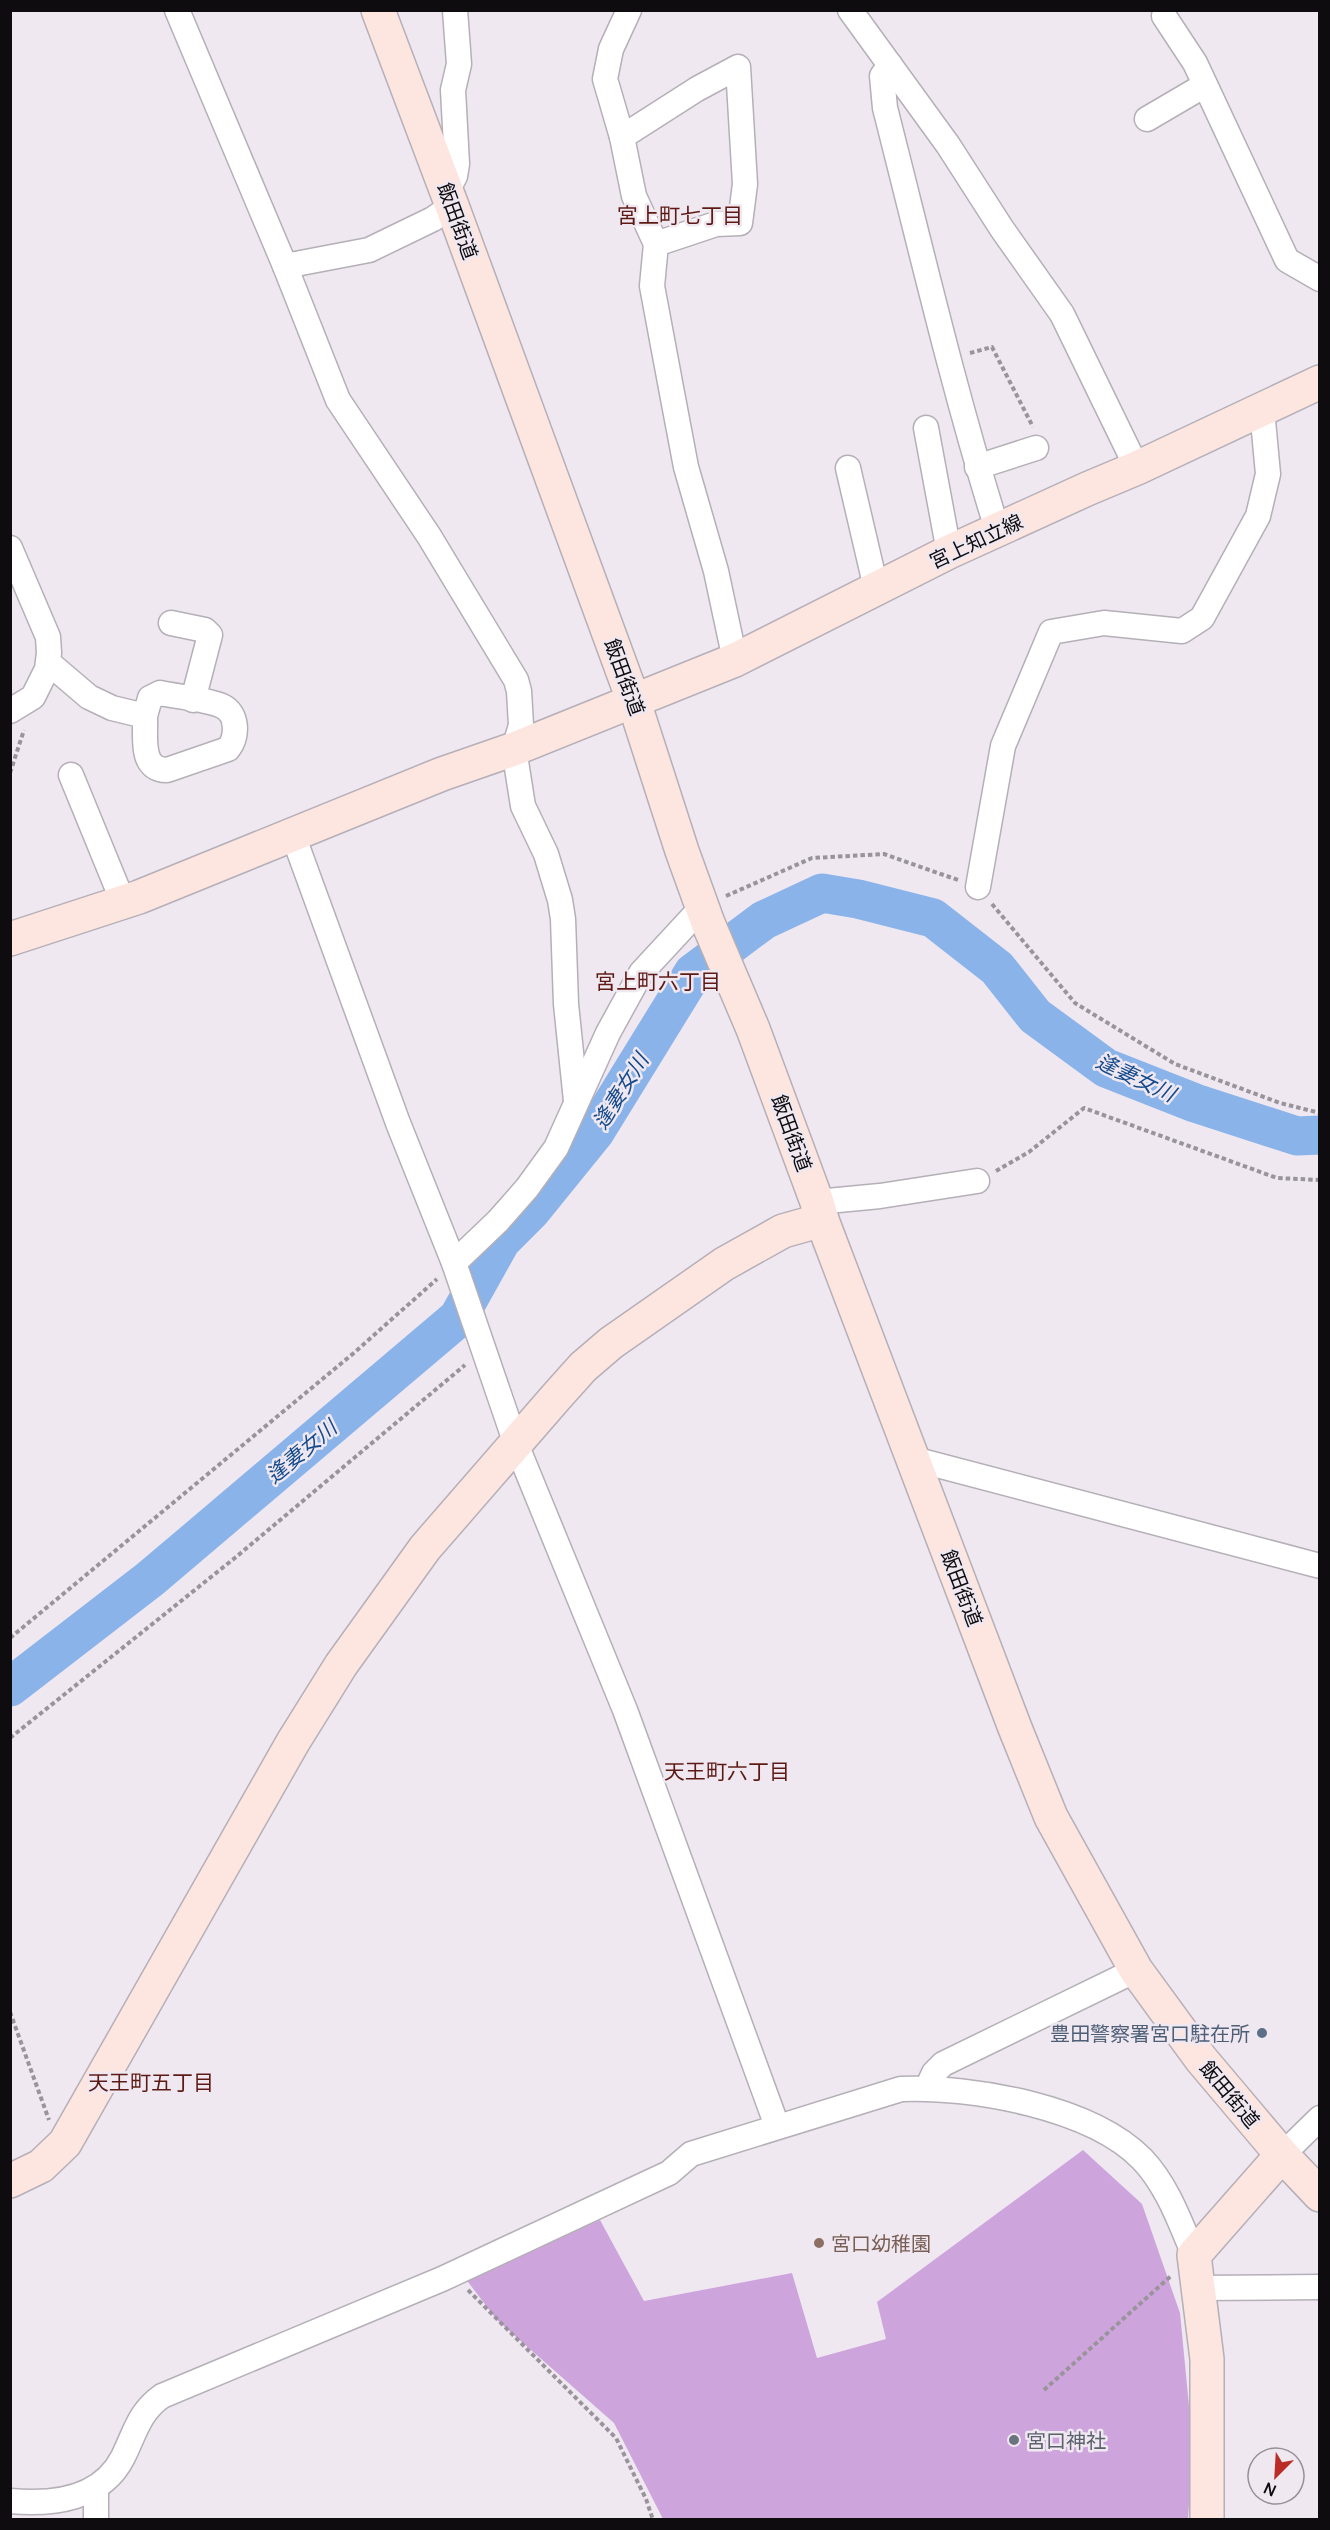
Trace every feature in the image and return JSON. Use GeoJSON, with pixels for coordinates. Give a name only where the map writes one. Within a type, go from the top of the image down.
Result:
{"type":"FeatureCollection","features":[{"type":"Feature","properties":{"kind":"main road","name":"飯田街道"},"geometry":{"type":"LineString","coordinates":[[378,10],[450,199],[634,702],[705,915],[753,1029],[1015,1728],[1051,1817],[1136,1970],[1201,2059],[1282,2155],[1320,2194]]}},
{"type":"Feature","properties":{"kind":"main road","name":"宮上知立線"},"geometry":{"type":"LineString","coordinates":[[10,939],[123,902],[442,774],[514,749],[634,702],[735,660],[949,552],[998,532],[1320,382]]}},
{"type":"Feature","properties":{"kind":"main road"},"geometry":{"type":"LineString","coordinates":[[10,2181],[41,2166],[65,2143],[294,1742],[341,1665],[425,1548],[583,1368],[611,1343],[724,1264],[820,1211]]}},
{"type":"Feature","properties":{"kind":"main road"},"geometry":{"type":"LineString","coordinates":[[1207,2520],[1207,2359],[1194,2255],[1282,2155]]}},
{"type":"Feature","properties":{"kind":"street"},"geometry":{"type":"LineString","coordinates":[[177,10],[285,266],[338,400],[429,536],[516,680],[521,708],[520,725],[514,749],[523,806],[546,854],[560,900],[563,919],[566,1004],[576,1101]]}},
{"type":"Feature","properties":{"kind":"street"},"geometry":{"type":"LineString","coordinates":[[285,266],[369,250],[433,219],[450,199],[457,164],[453,90],[459,64],[455,10]]}},
{"type":"Feature","properties":{"kind":"street"},"geometry":{"type":"LineString","coordinates":[[629,10],[611,49],[605,79],[622,137],[634,196],[656,244],[652,286],[686,467],[716,571],[735,660]]}},
{"type":"Feature","properties":{"kind":"street"},"geometry":{"type":"LineString","coordinates":[[850,10],[948,145],[1062,314],[1137,468]]}},
{"type":"Feature","properties":{"kind":"street"},"geometry":{"type":"LineString","coordinates":[[1161,12],[1195,63],[1287,260],[1320,279]]}},
{"type":"Feature","properties":{"kind":"street"},"geometry":{"type":"LineString","coordinates":[[890,65],[882,76],[885,108],[977,467],[998,532]]}},
{"type":"Feature","properties":{"kind":"street"},"geometry":{"type":"LineString","coordinates":[[622,137],[697,89],[738,67],[738,101],[743,138],[745,184],[740,223],[716,224],[656,244]]}},
{"type":"Feature","properties":{"kind":"street"},"geometry":{"type":"LineString","coordinates":[[1147,118],[1205,85]]}},
{"type":"Feature","properties":{"kind":"street"},"geometry":{"type":"LineString","coordinates":[[978,887],[1003,746],[1051,632],[1104,623],[1182,631],[1202,618],[1258,516],[1268,474],[1262,410]]}},
{"type":"Feature","properties":{"kind":"street"},"geometry":{"type":"LineString","coordinates":[[926,428],[949,552]]}},
{"type":"Feature","properties":{"kind":"street"},"geometry":{"type":"LineString","coordinates":[[977,467],[1036,441]]}},
{"type":"Feature","properties":{"kind":"street"},"geometry":{"type":"LineString","coordinates":[[849,468],[876,588]]}},
{"type":"Feature","properties":{"kind":"street"},"geometry":{"type":"LineString","coordinates":[[10,548],[48,637],[49,663],[33,698],[10,711]]}},
{"type":"Feature","properties":{"kind":"street"},"geometry":{"type":"LineString","coordinates":[[171,623],[206,630],[210,635],[193,700]]}},
{"type":"Feature","properties":{"kind":"street"},"geometry":{"type":"LineString","coordinates":[[49,663],[89,697],[112,708],[145,716]]}},
{"type":"Feature","properties":{"kind":"street"},"geometry":{"type":"LineString","coordinates":[[160,693],[220,705],[227,709],[235,727],[234,740],[228,748],[167,770],[160,770],[151,765],[147,759],[145,716],[150,698],[160,693]]}},
{"type":"Feature","properties":{"kind":"street"},"geometry":{"type":"LineString","coordinates":[[71,775],[123,902]]}},
{"type":"Feature","properties":{"kind":"street"},"geometry":{"type":"LineString","coordinates":[[293,835],[398,1123],[455,1268],[516,1444],[625,1710],[777,2127]]}},
{"type":"Feature","properties":{"kind":"street"},"geometry":{"type":"LineString","coordinates":[[455,1268],[527,1188],[556,1148],[608,1033],[641,973],[705,915]]}},
{"type":"Feature","properties":{"kind":"street"},"geometry":{"type":"LineString","coordinates":[[820,1211],[880,1196],[977,1181]]}},
{"type":"Feature","properties":{"kind":"street"},"geometry":{"type":"LineString","coordinates":[[914,1459],[1320,1566]]}},
{"type":"Feature","properties":{"kind":"street"},"geometry":{"type":"LineString","coordinates":[[927,2088],[934,2073],[943,2064],[1136,1970]]}},
{"type":"Feature","properties":{"kind":"street"},"geometry":{"type":"LineString","coordinates":[[10,2501],[26,2502],[68,2498],[85,2494],[96,2488],[113,2474],[141,2416],[150,2404],[162,2396],[453,2274],[669,2173],[691,2154],[901,2089],[927,2088],[992,2096],[1076,2118],[1107,2132],[1124,2142],[1157,2177],[1194,2255]]}},
{"type":"Feature","properties":{"kind":"street"},"geometry":{"type":"LineString","coordinates":[[1282,2155],[1320,2118]]}},
{"type":"Feature","properties":{"kind":"street"},"geometry":{"type":"LineString","coordinates":[[1197,2288],[1320,2287]]}},
{"type":"Feature","properties":{"kind":"street"},"geometry":{"type":"LineString","coordinates":[[96,2488],[96,2520]]}},
{"type":"Feature","properties":{"kind":"path"},"geometry":{"type":"LineString","coordinates":[[949,360],[992,347],[1036,441]]}},
{"type":"Feature","properties":{"kind":"path"},"geometry":{"type":"LineString","coordinates":[[10,774],[33,698]]}},
{"type":"Feature","properties":{"kind":"path"},"geometry":{"type":"LineString","coordinates":[[705,915],[812,858],[884,854],[978,887],[1075,1003],[1176,1064],[1280,1103],[1320,1113]]}},
{"type":"Feature","properties":{"kind":"path"},"geometry":{"type":"LineString","coordinates":[[977,1181],[1029,1152],[1084,1108],[1277,1178],[1320,1180]]}},
{"type":"Feature","properties":{"kind":"path"},"geometry":{"type":"LineString","coordinates":[[10,1638],[455,1268]]}},
{"type":"Feature","properties":{"kind":"path"},"geometry":{"type":"LineString","coordinates":[[10,1738],[236,1557],[481,1342]]}},
{"type":"Feature","properties":{"kind":"path"},"geometry":{"type":"LineString","coordinates":[[10,2012],[48,2119],[65,2143]]}},
{"type":"Feature","properties":{"kind":"path"},"geometry":{"type":"LineString","coordinates":[[1044,2390],[1194,2255]]}},
{"type":"Feature","properties":{"kind":"path"},"geometry":{"type":"LineString","coordinates":[[453,2274],[616,2438],[646,2499],[653,2520]]}},
{"type":"Feature","properties":{"kind":"shaded area"},"geometry":{"type":"Polygon","coordinates":[[[1083,2150],[1142,2204],[1180,2313],[1193,2447],[1188,2519],[663,2519],[614,2423],[497,2320],[462,2274],[600,2220],[644,2301],[792,2273],[817,2358],[886,2339],[877,2302],[1083,2150]]]}},
{"type":"Feature","properties":{"kind":"waterway","name":"逢妻女川"},"geometry":{"type":"LineString","coordinates":[[10,1687],[150,1579],[458,1318],[501,1241],[531,1211],[595,1132],[693,973],[764,920],[822,893],[858,899],[933,918],[997,968],[1035,1016],[1106,1068],[1195,1103],[1297,1136],[1320,1135]]}},
{"type":"Feature","properties":{"kind":"place","name":"豊田警察署宮口駐在所"},"geometry":{"type":"Point","coordinates":[1262,2033]}},
{"type":"Feature","properties":{"kind":"place","name":"宮口幼稚園"},"geometry":{"type":"Point","coordinates":[819,2243]}},
{"type":"Feature","properties":{"kind":"place","name":"宮口神社"},"geometry":{"type":"Point","coordinates":[1014,2440]}},
{"type":"Feature","properties":{"kind":"district","name":"宮上町七丁目"},"geometry":{"type":"Point","coordinates":[680,215]}},
{"type":"Feature","properties":{"kind":"district","name":"宮上町六丁目"},"geometry":{"type":"Point","coordinates":[658,981]}},
{"type":"Feature","properties":{"kind":"district","name":"天王町六丁目"},"geometry":{"type":"Point","coordinates":[727,1771]}},
{"type":"Feature","properties":{"kind":"district","name":"天王町五丁目"},"geometry":{"type":"Point","coordinates":[151,2082]}}]}
